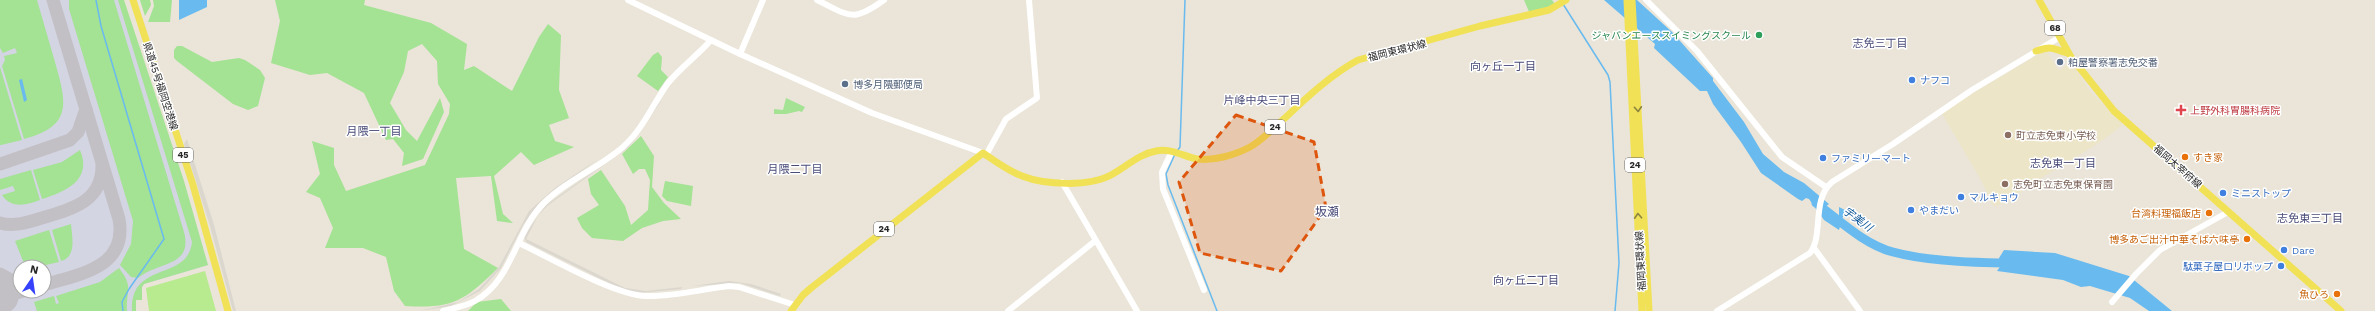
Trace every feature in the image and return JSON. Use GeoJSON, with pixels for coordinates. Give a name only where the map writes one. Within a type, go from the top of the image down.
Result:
{"type":"FeatureCollection","features":[{"type":"Feature","properties":{"kind":"main road","name":"県道45号福岡空港線"},"geometry":{"type":"LineString","coordinates":[[133,0],[193,185],[228,311]]}},
{"type":"Feature","properties":{"kind":"main road","name":"福岡東環状線"},"geometry":{"type":"LineString","coordinates":[[984,154],[1023,177],[1062,182],[1092,182],[1110,176],[1144,155],[1157,151],[1172,151],[1210,160],[1249,148],[1260,141],[1337,74],[1358,60],[1421,44],[1480,26],[1537,14],[1560,6],[1566,0]]}},
{"type":"Feature","properties":{"kind":"main road","name":"福岡東環状線"},"geometry":{"type":"LineString","coordinates":[[1626,0],[1642,311]]}},
{"type":"Feature","properties":{"kind":"main road","name":"福岡東環状線"},"geometry":{"type":"LineString","coordinates":[[1632,0],[1649,311]]}},
{"type":"Feature","properties":{"kind":"main road","name":"福岡太宰府線"},"geometry":{"type":"LineString","coordinates":[[2039,0],[2068,53],[2088,81],[2114,111],[2341,311]]}},
{"type":"Feature","properties":{"kind":"main road"},"geometry":{"type":"LineString","coordinates":[[2036,52],[2049,47],[2057,48],[2068,53]]}},
{"type":"Feature","properties":{"kind":"main road","name":"24"},"geometry":{"type":"LineString","coordinates":[[793,308],[802,295],[851,255],[984,154]]}},
{"type":"Feature","properties":{"kind":"street"},"geometry":{"type":"LineString","coordinates":[[628,0],[740,54],[888,120],[976,149],[984,154],[1006,119],[1037,98],[1029,0]]}},
{"type":"Feature","properties":{"kind":"street"},"geometry":{"type":"LineString","coordinates":[[740,54],[763,0]]}},
{"type":"Feature","properties":{"kind":"street"},"geometry":{"type":"LineString","coordinates":[[817,0],[845,13],[857,16],[865,13],[884,0]]}},
{"type":"Feature","properties":{"kind":"street"},"geometry":{"type":"LineString","coordinates":[[1646,0],[1697,51],[1782,157],[1825,188]]}},
{"type":"Feature","properties":{"kind":"street"},"geometry":{"type":"LineString","coordinates":[[1717,311],[1810,253],[1814,248],[1817,218],[1825,188],[1972,90],[2060,37]]}},
{"type":"Feature","properties":{"kind":"street"},"geometry":{"type":"LineString","coordinates":[[444,311],[475,301],[491,288],[501,276],[529,222],[544,203],[617,152],[633,137],[669,82],[711,40]]}},
{"type":"Feature","properties":{"kind":"street"},"geometry":{"type":"LineString","coordinates":[[1172,151],[1162,172],[1163,188],[1204,290]]}},
{"type":"Feature","properties":{"kind":"street"},"geometry":{"type":"LineString","coordinates":[[1062,182],[1137,311]]}},
{"type":"Feature","properties":{"kind":"street"},"geometry":{"type":"LineString","coordinates":[[2112,302],[2131,279],[2160,250],[2228,212]]}},
{"type":"Feature","properties":{"kind":"street"},"geometry":{"type":"LineString","coordinates":[[1008,311],[1096,241]]}},
{"type":"Feature","properties":{"kind":"street"},"geometry":{"type":"LineString","coordinates":[[519,243],[616,290],[637,296],[659,296],[729,286],[744,288],[793,308]]}},
{"type":"Feature","properties":{"kind":"street"},"geometry":{"type":"LineString","coordinates":[[1814,248],[1860,311]]}},
{"type":"Feature","properties":{"kind":"highlighted area"},"geometry":{"type":"Polygon","coordinates":[[[1236,115],[1314,142],[1326,208],[1281,271],[1200,253],[1179,182],[1236,115]]]}},
{"type":"Feature","properties":{"kind":"shaded area"},"geometry":{"type":"Polygon","coordinates":[[[0,0],[123,0],[208,265],[144,284],[142,287],[142,300],[136,300],[136,311],[0,311],[0,0]]]}},
{"type":"Feature","properties":{"kind":"shaded area"},"geometry":{"type":"Polygon","coordinates":[[[2046,50],[2059,71],[2068,64],[2073,65],[2089,90],[2123,125],[2097,144],[2041,178],[2028,183],[2029,187],[1997,206],[1993,205],[1981,180],[1941,112],[2046,50]]]}},
{"type":"Feature","properties":{"kind":"shaded area"},"geometry":{"type":"Polygon","coordinates":[[[662,100],[629,147],[547,206],[539,215],[546,205],[610,160],[662,100]]]}},
{"type":"Feature","properties":{"kind":"shaded area"},"geometry":{"type":"Polygon","coordinates":[[[187,139],[214,225],[236,311],[233,311],[210,226],[184,144],[187,139]]]}},
{"type":"Feature","properties":{"kind":"shaded area"},"geometry":{"type":"Polygon","coordinates":[[[598,159],[540,202],[523,225],[501,268],[480,291],[451,306],[419,311],[458,302],[479,289],[499,267],[529,211],[555,188],[598,159]]]}},
{"type":"Feature","properties":{"kind":"shaded area"},"geometry":{"type":"Polygon","coordinates":[[[537,217],[526,239],[625,288],[646,291],[682,287],[681,289],[638,293],[617,287],[526,242],[524,236],[537,217]]]}},
{"type":"Feature","properties":{"kind":"shaded area"},"geometry":{"type":"Polygon","coordinates":[[[729,281],[751,284],[781,294],[780,296],[740,283],[692,286],[729,281]]]}},
{"type":"Feature","properties":{"kind":"green space"},"geometry":{"type":"Polygon","coordinates":[[[0,0],[37,0],[62,89],[62,111],[59,119],[51,127],[40,134],[24,139],[2,66],[5,60],[4,56],[17,53],[15,48],[3,53],[0,48],[0,0]]]}},
{"type":"Feature","properties":{"kind":"green space"},"geometry":{"type":"Polygon","coordinates":[[[69,0],[114,0],[184,232],[184,252],[179,257],[172,262],[138,278],[131,277],[120,265],[131,244],[133,221],[69,9],[69,0]]]}},
{"type":"Feature","properties":{"kind":"green space"},"geometry":{"type":"Polygon","coordinates":[[[118,0],[124,0],[184,181],[208,265],[144,284],[142,287],[142,300],[136,300],[136,311],[132,311],[134,295],[140,284],[149,277],[181,262],[188,254],[192,242],[118,0]]]}},
{"type":"Feature","properties":{"kind":"green space"},"geometry":{"type":"Polygon","coordinates":[[[140,0],[150,0],[151,5],[145,16],[140,0]]]}},
{"type":"Feature","properties":{"kind":"green space"},"geometry":{"type":"Polygon","coordinates":[[[153,0],[172,0],[170,22],[148,22],[154,6],[153,0]]]}},
{"type":"Feature","properties":{"kind":"green space"},"geometry":{"type":"Polygon","coordinates":[[[275,0],[365,0],[364,5],[431,23],[467,44],[464,70],[474,66],[512,91],[539,37],[548,24],[561,35],[559,90],[569,118],[549,125],[555,141],[574,147],[534,165],[521,152],[494,176],[503,214],[513,223],[497,221],[491,176],[456,178],[464,249],[498,268],[466,295],[447,304],[421,307],[405,306],[394,291],[386,257],[363,248],[325,248],[333,228],[320,198],[306,192],[320,174],[312,141],[334,148],[334,165],[346,191],[425,165],[449,114],[450,104],[438,84],[437,61],[422,44],[408,51],[404,72],[390,103],[406,130],[417,141],[440,98],[444,112],[423,159],[402,166],[404,153],[393,139],[386,140],[364,93],[327,73],[310,75],[271,63],[280,21],[275,0]]]}},
{"type":"Feature","properties":{"kind":"green space"},"geometry":{"type":"Polygon","coordinates":[[[1524,0],[1552,0],[1555,4],[1530,14],[1524,0]]]}},
{"type":"Feature","properties":{"kind":"green space"},"geometry":{"type":"Polygon","coordinates":[[[177,46],[182,46],[212,62],[239,58],[245,60],[260,70],[265,78],[258,106],[248,110],[233,104],[174,58],[174,50],[177,46]]]}},
{"type":"Feature","properties":{"kind":"green space"},"geometry":{"type":"Polygon","coordinates":[[[658,52],[662,57],[661,70],[668,77],[658,91],[637,76],[653,55],[658,52]]]}},
{"type":"Feature","properties":{"kind":"green space"},"geometry":{"type":"Polygon","coordinates":[[[0,67],[22,140],[1,145],[0,145],[0,67]]]}},
{"type":"Feature","properties":{"kind":"green space"},"geometry":{"type":"Polygon","coordinates":[[[786,98],[805,107],[802,112],[799,111],[786,114],[774,114],[774,109],[783,110],[786,98]]]}},
{"type":"Feature","properties":{"kind":"green space"},"geometry":{"type":"Polygon","coordinates":[[[641,136],[654,156],[652,187],[664,203],[681,219],[663,221],[642,228],[623,241],[592,238],[582,228],[577,218],[599,205],[591,194],[588,179],[601,170],[625,206],[631,225],[648,210],[650,180],[645,169],[639,169],[633,174],[622,154],[641,136]]]}},
{"type":"Feature","properties":{"kind":"green space"},"geometry":{"type":"Polygon","coordinates":[[[80,150],[83,160],[83,169],[80,177],[68,188],[42,199],[33,170],[62,162],[80,150]]]}},
{"type":"Feature","properties":{"kind":"green space"},"geometry":{"type":"Polygon","coordinates":[[[31,170],[40,200],[20,205],[10,202],[2,195],[15,191],[13,186],[0,190],[0,179],[31,170]]]}},
{"type":"Feature","properties":{"kind":"green space"},"geometry":{"type":"Polygon","coordinates":[[[665,181],[693,186],[691,206],[667,201],[662,196],[665,181]]]}},
{"type":"Feature","properties":{"kind":"green space"},"geometry":{"type":"Polygon","coordinates":[[[71,224],[71,251],[66,259],[61,261],[52,230],[71,224]]]}},
{"type":"Feature","properties":{"kind":"green space"},"geometry":{"type":"Polygon","coordinates":[[[49,230],[59,262],[52,264],[52,259],[22,259],[15,241],[49,230]]]}},
{"type":"Feature","properties":{"kind":"green space"},"geometry":{"type":"Polygon","coordinates":[[[119,268],[124,274],[128,284],[127,311],[37,311],[34,302],[44,299],[52,299],[52,297],[54,296],[56,304],[59,303],[56,296],[100,282],[119,268]]]}},
{"type":"Feature","properties":{"kind":"green space"},"geometry":{"type":"Polygon","coordinates":[[[205,271],[216,311],[149,311],[146,288],[205,271]]]}},
{"type":"Feature","properties":{"kind":"green space"},"geometry":{"type":"Polygon","coordinates":[[[501,299],[511,311],[468,311],[477,302],[501,299]]]}},
{"type":"Feature","properties":{"kind":"water"},"geometry":{"type":"Polygon","coordinates":[[[179,0],[207,0],[207,7],[179,20],[179,0]]]}},
{"type":"Feature","properties":{"kind":"water"},"geometry":{"type":"Polygon","coordinates":[[[1604,0],[1637,0],[1672,32],[1713,78],[1713,81],[1744,122],[1763,154],[1784,172],[1804,183],[1829,204],[1825,207],[1825,211],[1834,217],[1839,217],[1839,207],[1845,210],[1839,230],[1824,220],[1809,199],[1806,198],[1802,201],[1798,199],[1761,173],[1741,142],[1713,104],[1707,91],[1700,91],[1654,48],[1655,44],[1604,0]]]}},
{"type":"Feature","properties":{"kind":"water"},"geometry":{"type":"Polygon","coordinates":[[[22,79],[27,100],[24,102],[19,80],[22,79]]]}},
{"type":"Feature","properties":{"kind":"water"},"geometry":{"type":"Polygon","coordinates":[[[2004,250],[2055,253],[2129,276],[2172,311],[2149,311],[2130,298],[2090,286],[2081,287],[2063,280],[1997,271],[2001,265],[1999,258],[2004,250]]]}},
{"type":"Feature","properties":{"kind":"waterway"},"geometry":{"type":"LineString","coordinates":[[96,0],[101,26],[164,239],[129,289],[122,302],[123,311]]}},
{"type":"Feature","properties":{"kind":"waterway"},"geometry":{"type":"LineString","coordinates":[[1177,151],[1180,147],[1185,0]]}},
{"type":"Feature","properties":{"kind":"waterway"},"geometry":{"type":"LineString","coordinates":[[1563,4],[1608,75],[1610,82],[1619,263],[1615,311]]}},
{"type":"Feature","properties":{"kind":"waterway"},"geometry":{"type":"LineString","coordinates":[[1175,154],[1166,174],[1168,185],[1217,311]]}},
{"type":"Feature","properties":{"kind":"waterway","name":"宇美川"},"geometry":{"type":"LineString","coordinates":[[1816,203],[1862,238],[1883,249],[1921,258],[1968,262],[2012,263]]}},
{"type":"Feature","properties":{"kind":"taxiway"},"geometry":{"type":"LineString","coordinates":[[52,283],[85,272],[108,259],[116,248],[120,235],[119,219],[53,0]]}},
{"type":"Feature","properties":{"kind":"taxiway"},"geometry":{"type":"LineString","coordinates":[[0,164],[70,140],[78,132],[86,109]]}},
{"type":"Feature","properties":{"kind":"taxiway"},"geometry":{"type":"LineString","coordinates":[[0,223],[16,224],[27,222],[64,211],[83,202],[91,196],[97,188],[101,178],[102,166]]}},
{"type":"Feature","properties":{"kind":"taxiway"},"geometry":{"type":"LineString","coordinates":[[0,274],[12,281]]}},
{"type":"Feature","properties":{"kind":"taxiway"},"geometry":{"type":"LineString","coordinates":[[0,298],[12,294]]}},
{"type":"Feature","properties":{"kind":"runway"},"geometry":{"type":"LineString","coordinates":[[0,291],[2,297]]}},
{"type":"Feature","properties":{"kind":"place","name":"ジャパンエーススイミングスクール"},"geometry":{"type":"Point","coordinates":[1759,35]}},
{"type":"Feature","properties":{"kind":"place","name":"粕屋警察署志免交番"},"geometry":{"type":"Point","coordinates":[2060,62]}},
{"type":"Feature","properties":{"kind":"place","name":"ナフコ"},"geometry":{"type":"Point","coordinates":[1912,80]}},
{"type":"Feature","properties":{"kind":"place","name":"博多月隈郵便局"},"geometry":{"type":"Point","coordinates":[845,84]}},
{"type":"Feature","properties":{"kind":"place","name":"上野外科胃腸科病院"},"geometry":{"type":"Point","coordinates":[2181,110]}},
{"type":"Feature","properties":{"kind":"place","name":"町立志免東小学校"},"geometry":{"type":"Point","coordinates":[2008,135]}},
{"type":"Feature","properties":{"kind":"place","name":"すき家"},"geometry":{"type":"Point","coordinates":[2185,157]}},
{"type":"Feature","properties":{"kind":"place","name":"ファミリーマート"},"geometry":{"type":"Point","coordinates":[1823,158]}},
{"type":"Feature","properties":{"kind":"place","name":"志免町立志免東保育園"},"geometry":{"type":"Point","coordinates":[2005,184]}},
{"type":"Feature","properties":{"kind":"place","name":"ミニストップ"},"geometry":{"type":"Point","coordinates":[2223,193]}},
{"type":"Feature","properties":{"kind":"place","name":"マルキョウ"},"geometry":{"type":"Point","coordinates":[1961,197]}},
{"type":"Feature","properties":{"kind":"place","name":"やまだい"},"geometry":{"type":"Point","coordinates":[1911,210]}},
{"type":"Feature","properties":{"kind":"place","name":"台湾料理福飯店"},"geometry":{"type":"Point","coordinates":[2209,213]}},
{"type":"Feature","properties":{"kind":"place","name":"博多あご出汁中華そば六味亭"},"geometry":{"type":"Point","coordinates":[2247,239]}},
{"type":"Feature","properties":{"kind":"place","name":"Dare"},"geometry":{"type":"Point","coordinates":[2284,250]}},
{"type":"Feature","properties":{"kind":"place","name":"駄菓子屋ロリポップ"},"geometry":{"type":"Point","coordinates":[2281,266]}},
{"type":"Feature","properties":{"kind":"place","name":"魚ひろ"},"geometry":{"type":"Point","coordinates":[2337,294]}},
{"type":"Feature","properties":{"kind":"district","name":"志免三丁目"},"geometry":{"type":"Point","coordinates":[1880,43]}},
{"type":"Feature","properties":{"kind":"district","name":"向ヶ丘一丁目"},"geometry":{"type":"Point","coordinates":[1503,66]}},
{"type":"Feature","properties":{"kind":"district","name":"片峰中央三丁目"},"geometry":{"type":"Point","coordinates":[1262,100]}},
{"type":"Feature","properties":{"kind":"district","name":"月隈一丁目"},"geometry":{"type":"Point","coordinates":[374,131]}},
{"type":"Feature","properties":{"kind":"district","name":"志免東一丁目"},"geometry":{"type":"Point","coordinates":[2063,163]}},
{"type":"Feature","properties":{"kind":"district","name":"月隈二丁目"},"geometry":{"type":"Point","coordinates":[795,169]}},
{"type":"Feature","properties":{"kind":"district","name":"坂瀬"},"geometry":{"type":"Point","coordinates":[1327,212]}},
{"type":"Feature","properties":{"kind":"district","name":"志免東三丁目"},"geometry":{"type":"Point","coordinates":[2310,218]}},
{"type":"Feature","properties":{"kind":"district","name":"向ヶ丘二丁目"},"geometry":{"type":"Point","coordinates":[1526,280]}}]}
